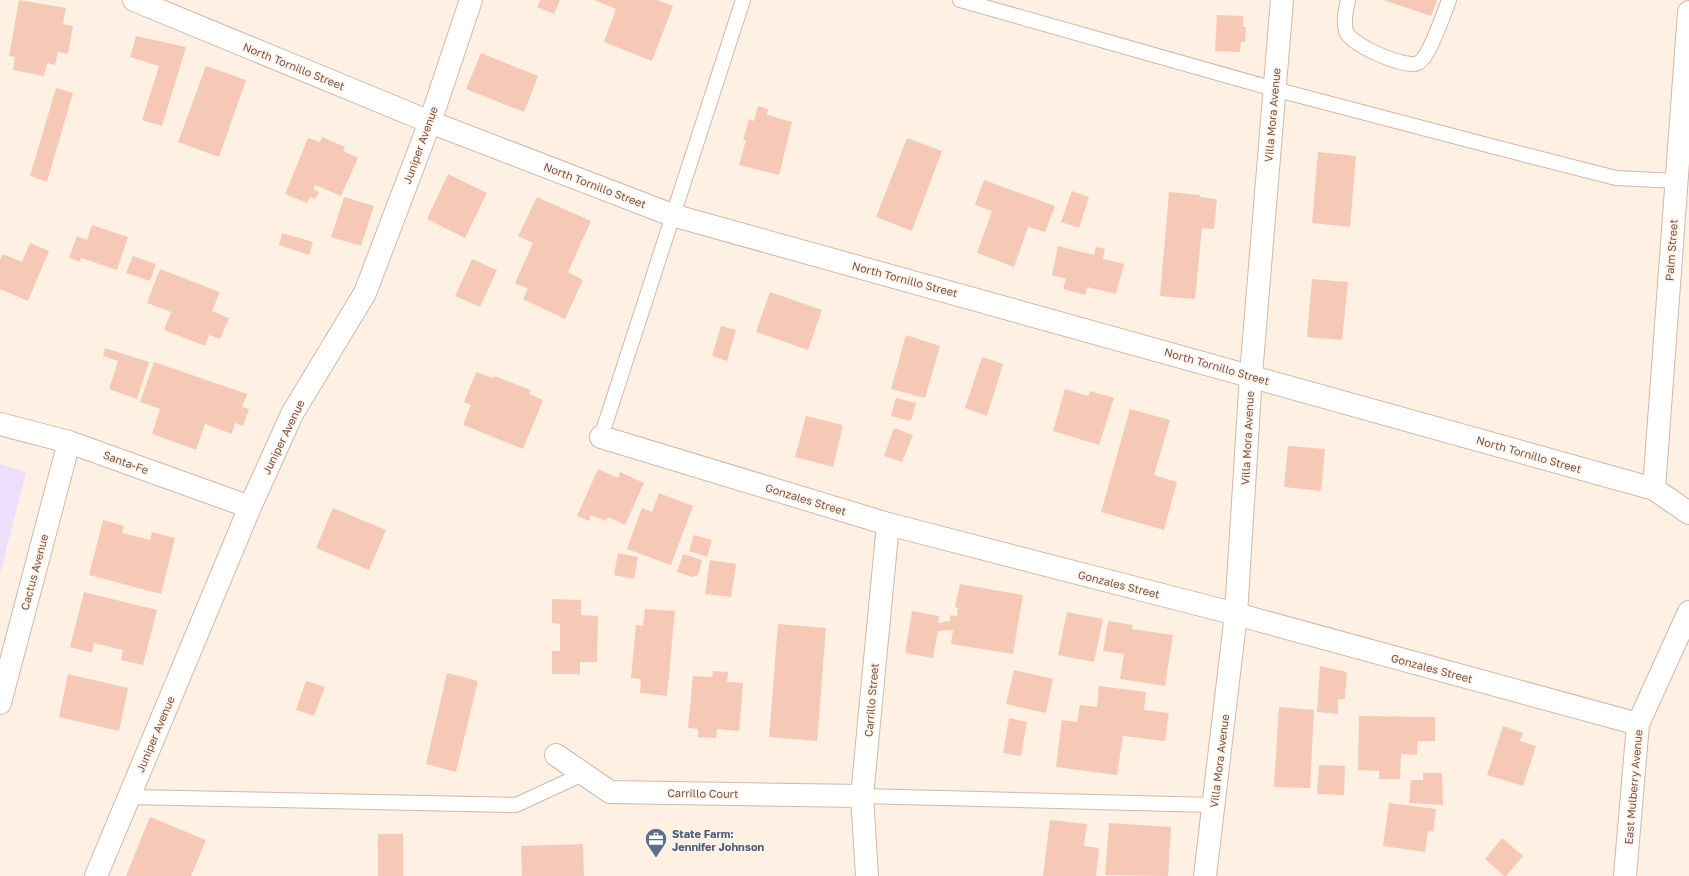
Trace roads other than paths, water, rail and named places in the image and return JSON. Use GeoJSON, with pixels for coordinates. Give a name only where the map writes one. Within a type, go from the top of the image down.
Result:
{"type":"FeatureCollection","features":[{"type":"Feature","properties":{"kind":"street","name":"North Tornillo Street"},"geometry":{"type":"LineString","coordinates":[[134,0],[430,122],[672,215],[1251,375],[1654,489],[1689,513]]}},
{"type":"Feature","properties":{"kind":"street","name":"Juniper Avenue"},"geometry":{"type":"LineString","coordinates":[[96,876],[250,507],[292,414],[365,293],[430,122],[471,0]]}},
{"type":"Feature","properties":{"kind":"street","name":"Villa Mora Avenue"},"geometry":{"type":"LineString","coordinates":[[1205,876],[1236,614],[1251,375],[1282,0]]}},
{"type":"Feature","properties":{"kind":"street","name":"Palm Street"},"geometry":{"type":"LineString","coordinates":[[1654,489],[1689,12]]}},
{"type":"Feature","properties":{"kind":"street","name":"Santa-Fe"},"geometry":{"type":"LineString","coordinates":[[0,424],[69,442],[250,507]]}},
{"type":"Feature","properties":{"kind":"street","name":"Gonzales Street"},"geometry":{"type":"LineString","coordinates":[[601,437],[888,524],[1236,614],[1638,724]]}},
{"type":"Feature","properties":{"kind":"street","name":"Cactus Avenue"},"geometry":{"type":"LineString","coordinates":[[0,703],[69,442]]}},
{"type":"Feature","properties":{"kind":"street","name":"Carrillo Street"},"geometry":{"type":"LineString","coordinates":[[867,876],[862,796],[888,524]]}},
{"type":"Feature","properties":{"kind":"street","name":"East Mulberry Avenue"},"geometry":{"type":"LineString","coordinates":[[1624,876],[1638,724],[1689,612]]}},
{"type":"Feature","properties":{"kind":"street","name":"Carrillo Court"},"geometry":{"type":"LineString","coordinates":[[556,755],[610,792],[862,796]]}},
{"type":"Feature","properties":{"kind":"lane"},"geometry":{"type":"LineString","coordinates":[[601,437],[743,0]]}},
{"type":"Feature","properties":{"kind":"lane"},"geometry":{"type":"LineString","coordinates":[[960,0],[1274,89],[1616,178],[1676,181]]}},
{"type":"Feature","properties":{"kind":"lane"},"geometry":{"type":"LineString","coordinates":[[1348,0],[1344,20],[1346,32],[1356,43],[1368,50],[1410,64],[1419,63],[1426,55],[1449,0]]}},
{"type":"Feature","properties":{"kind":"lane"},"geometry":{"type":"LineString","coordinates":[[129,797],[516,805],[583,774]]}},
{"type":"Feature","properties":{"kind":"lane"},"geometry":{"type":"LineString","coordinates":[[862,796],[1213,805]]}},
{"type":"Feature","properties":{"kind":"place","name":"State Farm: Jennifer Johnson"},"geometry":{"type":"Point","coordinates":[656,858]}}]}
